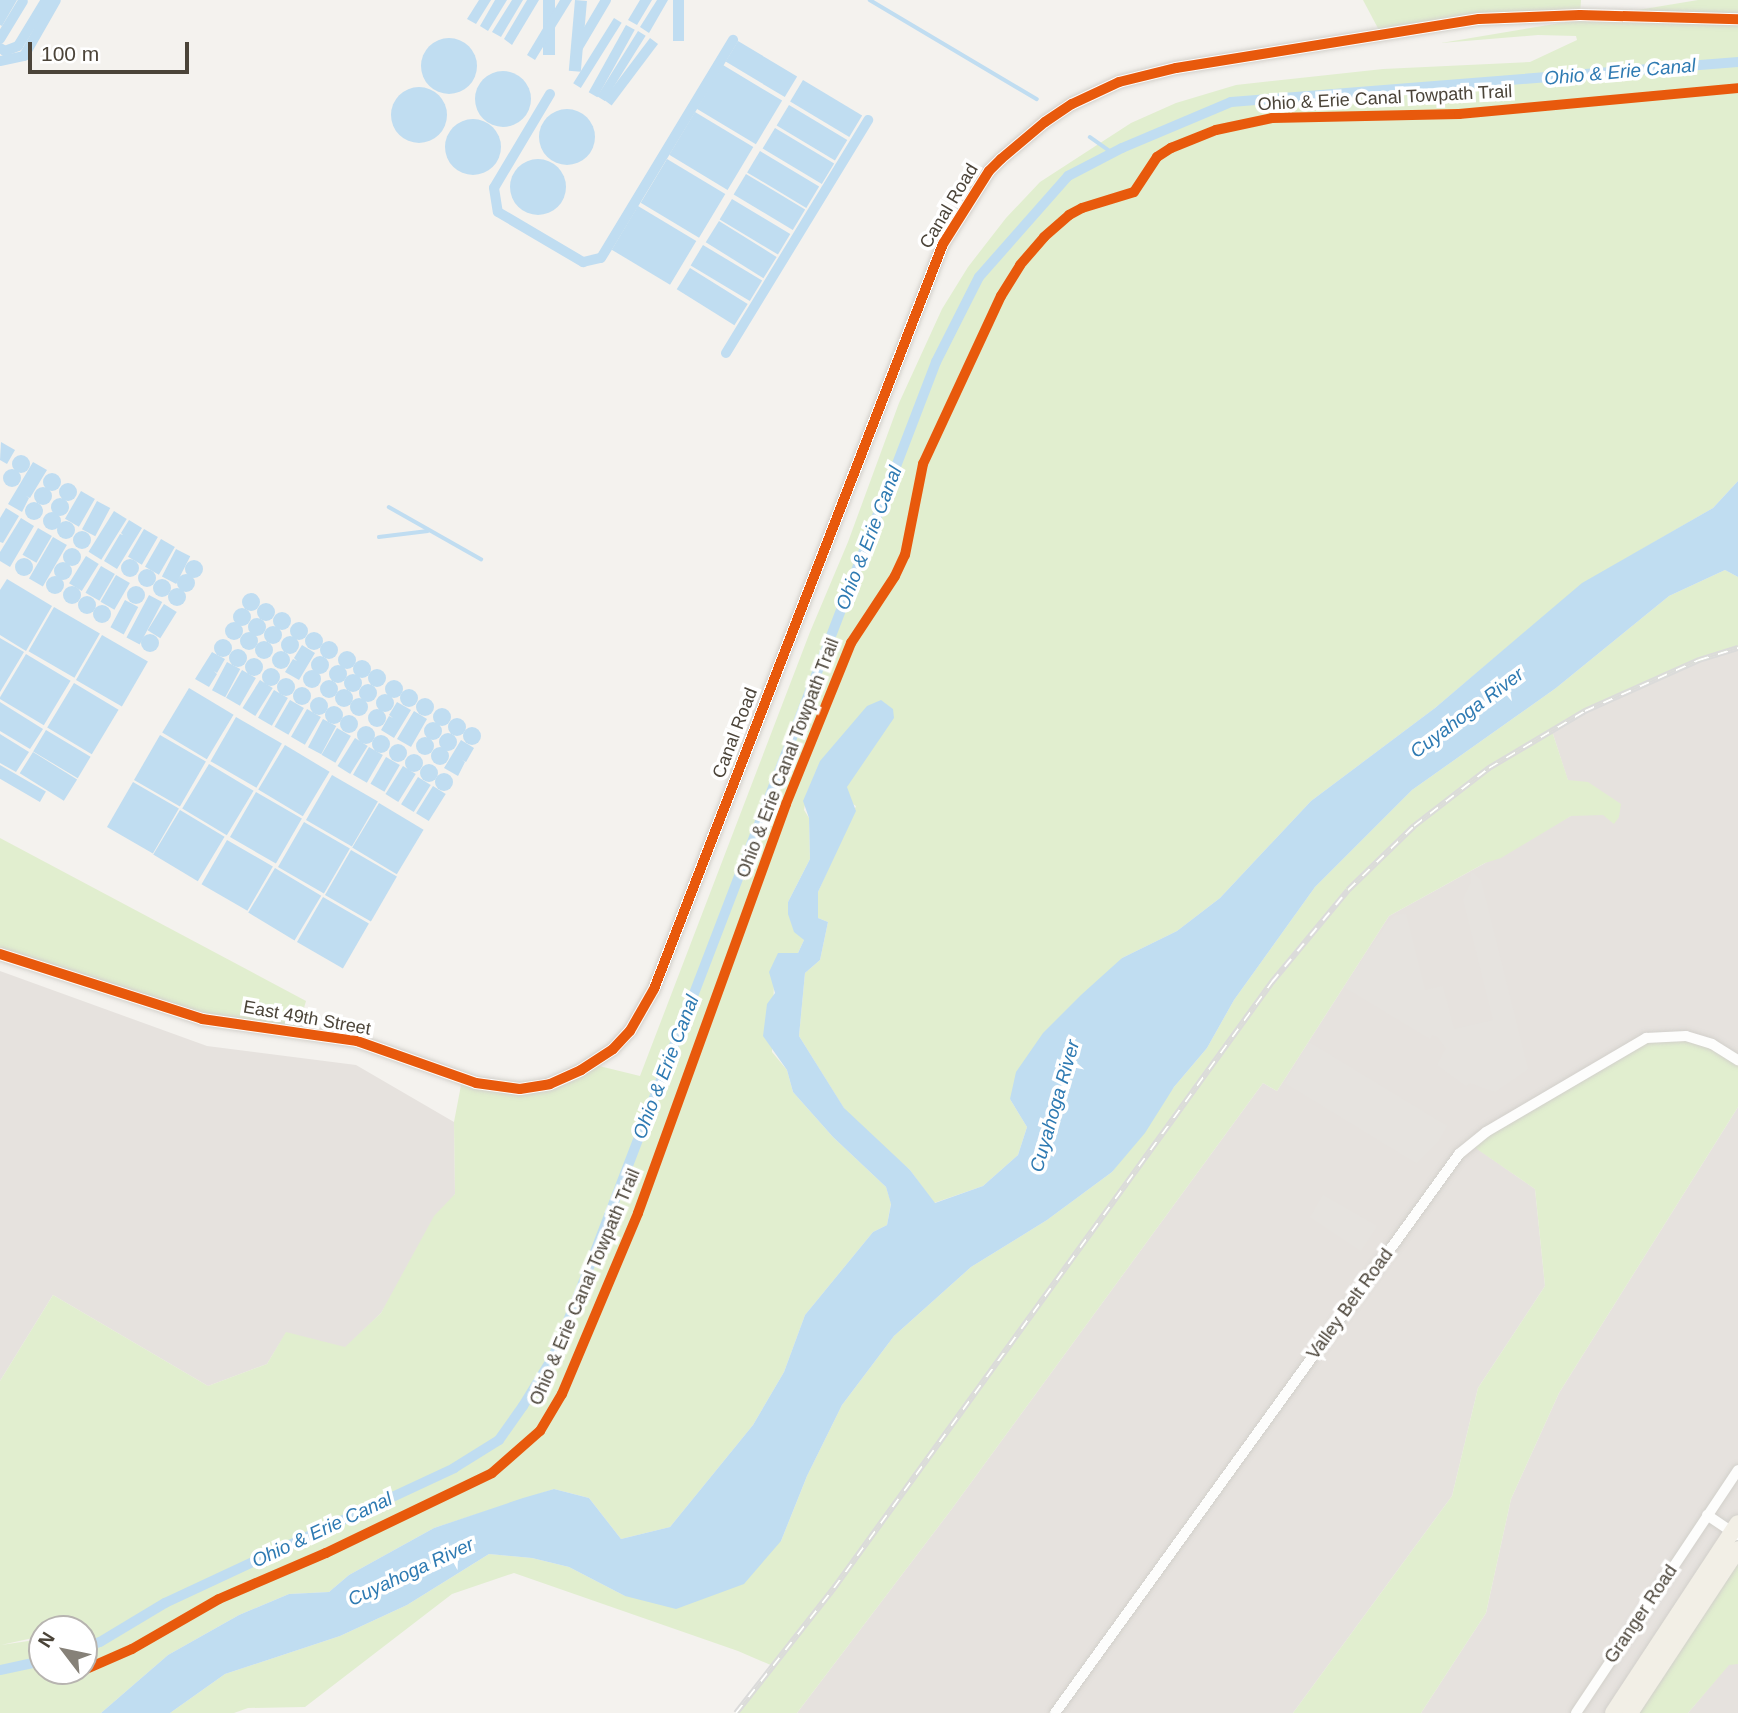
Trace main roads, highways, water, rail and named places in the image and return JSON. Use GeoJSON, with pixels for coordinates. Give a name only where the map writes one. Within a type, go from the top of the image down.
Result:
{"type":"FeatureCollection","features":[{"type":"Feature","properties":{"kind":"main road","name":"Granger Road"},"geometry":{"type":"LineString","coordinates":[[1613,1713],[1736,1530]]}},
{"type":"Feature","properties":{"kind":"main road"},"geometry":{"type":"LineString","coordinates":[[1630,1713],[1738,1549]]}},
{"type":"Feature","properties":{"kind":"water"},"geometry":{"type":"Polygon","coordinates":[[[0,0],[17,0],[2,26],[0,25],[0,0]]]}},
{"type":"Feature","properties":{"kind":"water"},"geometry":{"type":"Polygon","coordinates":[[[479,0],[491,0],[476,24],[467,19],[479,0]]]}},
{"type":"Feature","properties":{"kind":"water"},"geometry":{"type":"Polygon","coordinates":[[[495,0],[507,0],[488,31],[480,26],[495,0]]]}},
{"type":"Feature","properties":{"kind":"water"},"geometry":{"type":"Polygon","coordinates":[[[512,0],[523,0],[501,37],[492,32],[512,0]]]}},
{"type":"Feature","properties":{"kind":"water"},"geometry":{"type":"Polygon","coordinates":[[[527,0],[539,0],[512,45],[504,39],[527,0]]]}},
{"type":"Feature","properties":{"kind":"water"},"geometry":{"type":"Polygon","coordinates":[[[543,0],[555,0],[555,55],[543,55],[543,0]]]}},
{"type":"Feature","properties":{"kind":"water"},"geometry":{"type":"Polygon","coordinates":[[[560,0],[572,0],[535,60],[527,55],[560,0]]]}},
{"type":"Feature","properties":{"kind":"water"},"geometry":{"type":"Polygon","coordinates":[[[575,0],[587,1],[581,72],[569,71],[575,0]]]}},
{"type":"Feature","properties":{"kind":"water"},"geometry":{"type":"Polygon","coordinates":[[[640,0],[652,0],[637,25],[628,20],[640,0]]]}},
{"type":"Feature","properties":{"kind":"water"},"geometry":{"type":"Polygon","coordinates":[[[657,0],[668,0],[649,33],[640,27],[657,0]]]}},
{"type":"Feature","properties":{"kind":"water"},"geometry":{"type":"Polygon","coordinates":[[[673,0],[684,0],[684,41],[673,41],[673,0]]]}},
{"type":"Feature","properties":{"kind":"water"},"geometry":{"type":"Polygon","coordinates":[[[614,18],[622,23],[581,88],[573,83],[614,18]]]}},
{"type":"Feature","properties":{"kind":"water"},"geometry":{"type":"Polygon","coordinates":[[[626,25],[635,30],[597,97],[589,92],[626,25]]]}},
{"type":"Feature","properties":{"kind":"water"},"geometry":{"type":"Polygon","coordinates":[[[638,31],[646,36],[605,101],[597,96],[638,31]]]}},
{"type":"Feature","properties":{"kind":"water"},"geometry":{"type":"Polygon","coordinates":[[[449,38],[460,40],[469,46],[475,55],[475,77],[469,86],[460,92],[449,94],[438,92],[429,86],[423,77],[421,66],[423,55],[429,46],[438,40],[449,38]]]}},
{"type":"Feature","properties":{"kind":"water"},"geometry":{"type":"Polygon","coordinates":[[[650,38],[658,44],[612,106],[604,99],[650,38]]]}},
{"type":"Feature","properties":{"kind":"water"},"geometry":{"type":"Polygon","coordinates":[[[738,41],[797,77],[785,97],[726,62],[738,41]]]}},
{"type":"Feature","properties":{"kind":"water"},"geometry":{"type":"Polygon","coordinates":[[[723,65],[782,101],[756,144],[697,109],[723,65]]]}},
{"type":"Feature","properties":{"kind":"water"},"geometry":{"type":"Polygon","coordinates":[[[503,71],[514,73],[523,79],[529,88],[529,110],[523,119],[514,125],[503,127],[492,125],[483,119],[477,110],[475,99],[477,88],[483,79],[492,73],[503,71]]]}},
{"type":"Feature","properties":{"kind":"water"},"geometry":{"type":"Polygon","coordinates":[[[803,80],[862,116],[849,137],[790,101],[803,80]]]}},
{"type":"Feature","properties":{"kind":"water"},"geometry":{"type":"Polygon","coordinates":[[[419,87],[430,89],[439,95],[445,104],[445,126],[439,135],[430,141],[419,143],[408,141],[399,135],[393,126],[391,115],[393,104],[399,95],[408,89],[419,87]]]}},
{"type":"Feature","properties":{"kind":"water"},"geometry":{"type":"Polygon","coordinates":[[[789,105],[847,140],[835,161],[777,126],[789,105]]]}},
{"type":"Feature","properties":{"kind":"water"},"geometry":{"type":"Polygon","coordinates":[[[567,109],[578,111],[587,117],[593,126],[593,148],[587,157],[578,163],[567,165],[556,163],[547,157],[541,148],[539,137],[541,126],[547,117],[556,111],[567,109]]]}},
{"type":"Feature","properties":{"kind":"water"},"geometry":{"type":"Polygon","coordinates":[[[695,112],[753,147],[728,190],[669,155],[695,112]]]}},
{"type":"Feature","properties":{"kind":"water"},"geometry":{"type":"Polygon","coordinates":[[[473,119],[484,121],[493,127],[499,136],[499,158],[493,167],[484,173],[473,175],[462,173],[453,167],[447,158],[445,147],[447,136],[453,127],[462,121],[473,119]]]}},
{"type":"Feature","properties":{"kind":"water"},"geometry":{"type":"Polygon","coordinates":[[[775,128],[834,164],[822,184],[763,149],[775,128]]]}},
{"type":"Feature","properties":{"kind":"water"},"geometry":{"type":"Polygon","coordinates":[[[760,151],[819,187],[806,208],[747,172],[760,151]]]}},
{"type":"Feature","properties":{"kind":"water"},"geometry":{"type":"Polygon","coordinates":[[[538,159],[549,161],[558,167],[564,176],[564,198],[558,207],[549,213],[538,215],[527,213],[518,207],[512,198],[510,187],[512,176],[518,167],[527,161],[538,159]]]}},
{"type":"Feature","properties":{"kind":"water"},"geometry":{"type":"Polygon","coordinates":[[[667,159],[725,194],[699,238],[641,203],[667,159]]]}},
{"type":"Feature","properties":{"kind":"water"},"geometry":{"type":"Polygon","coordinates":[[[746,174],[805,210],[793,230],[734,195],[746,174]]]}},
{"type":"Feature","properties":{"kind":"water"},"geometry":{"type":"Polygon","coordinates":[[[732,199],[790,234],[778,255],[720,220],[732,199]]]}},
{"type":"Feature","properties":{"kind":"water"},"geometry":{"type":"Polygon","coordinates":[[[638,206],[696,241],[670,285],[612,250],[638,206]]]}},
{"type":"Feature","properties":{"kind":"water"},"geometry":{"type":"Polygon","coordinates":[[[719,221],[777,257],[763,278],[706,242],[719,221]]]}},
{"type":"Feature","properties":{"kind":"water"},"geometry":{"type":"Polygon","coordinates":[[[703,245],[762,281],[750,301],[691,266],[703,245]]]}},
{"type":"Feature","properties":{"kind":"water"},"geometry":{"type":"Polygon","coordinates":[[[690,268],[748,304],[734,325],[677,289],[690,268]]]}},
{"type":"Feature","properties":{"kind":"water"},"geometry":{"type":"Polygon","coordinates":[[[1,442],[15,450],[7,464],[0,460],[1,442]]]}},
{"type":"Feature","properties":{"kind":"water"},"geometry":{"type":"Polygon","coordinates":[[[21,455],[27,458],[30,464],[27,470],[21,473],[15,470],[12,464],[15,458],[21,455]]]}},
{"type":"Feature","properties":{"kind":"water"},"geometry":{"type":"Polygon","coordinates":[[[33,462],[47,470],[30,498],[26,496],[29,498],[22,512],[8,504],[33,462]]]}},
{"type":"Feature","properties":{"kind":"water"},"geometry":{"type":"Polygon","coordinates":[[[12,469],[18,472],[21,478],[18,484],[12,487],[6,484],[3,478],[6,472],[12,469]]]}},
{"type":"Feature","properties":{"kind":"water"},"geometry":{"type":"Polygon","coordinates":[[[52,473],[58,476],[61,482],[58,488],[52,491],[46,488],[43,482],[46,476],[52,473]]]}},
{"type":"Feature","properties":{"kind":"water","name":"Cuyahoga River"},"geometry":{"type":"Polygon","coordinates":[[[1738,481],[1738,577],[1725,570],[1669,596],[1556,688],[1412,790],[1315,887],[1234,1000],[1207,1048],[1174,1087],[1145,1133],[1112,1172],[1047,1220],[971,1267],[894,1336],[842,1405],[807,1476],[781,1541],[744,1584],[676,1609],[625,1596],[569,1567],[532,1558],[489,1554],[407,1605],[340,1636],[225,1674],[170,1713],[101,1713],[168,1655],[239,1615],[289,1594],[329,1592],[349,1575],[434,1528],[523,1498],[554,1489],[589,1498],[621,1539],[670,1527],[753,1425],[784,1372],[805,1315],[873,1232],[887,1225],[891,1204],[886,1187],[833,1137],[793,1092],[787,1070],[763,1036],[767,1004],[775,993],[769,972],[778,953],[798,953],[804,940],[794,932],[788,914],[788,902],[810,859],[809,818],[803,801],[820,761],[867,706],[881,700],[893,709],[894,718],[847,787],[856,811],[818,892],[818,918],[828,922],[820,960],[805,973],[799,1036],[844,1108],[910,1170],[935,1203],[983,1186],[1018,1155],[1027,1127],[1010,1099],[1016,1072],[1043,1033],[1122,958],[1177,931],[1220,898],[1311,801],[1435,708],[1582,583],[1713,508],[1738,481]]]}},
{"type":"Feature","properties":{"kind":"water"},"geometry":{"type":"Polygon","coordinates":[[[68,483],[74,486],[77,492],[74,498],[68,501],[62,498],[59,492],[62,486],[68,483]]]}},
{"type":"Feature","properties":{"kind":"water"},"geometry":{"type":"Polygon","coordinates":[[[43,487],[49,490],[52,496],[49,502],[43,505],[37,502],[34,496],[37,490],[43,487]]]}},
{"type":"Feature","properties":{"kind":"water"},"geometry":{"type":"Polygon","coordinates":[[[81,491],[95,499],[79,527],[65,519],[81,491]]]}},
{"type":"Feature","properties":{"kind":"water"},"geometry":{"type":"Polygon","coordinates":[[[60,498],[66,501],[69,507],[66,513],[60,516],[54,513],[51,507],[54,501],[60,498]]]}},
{"type":"Feature","properties":{"kind":"water"},"geometry":{"type":"Polygon","coordinates":[[[97,501],[110,508],[95,536],[82,529],[97,501]]]}},
{"type":"Feature","properties":{"kind":"water"},"geometry":{"type":"Polygon","coordinates":[[[34,502],[40,505],[43,511],[40,517],[34,520],[28,517],[25,511],[28,505],[34,502]]]}},
{"type":"Feature","properties":{"kind":"water"},"geometry":{"type":"Polygon","coordinates":[[[6,508],[19,516],[3,543],[0,542],[0,518],[6,508]]]}},
{"type":"Feature","properties":{"kind":"water"},"geometry":{"type":"Polygon","coordinates":[[[114,511],[127,519],[101,560],[89,552],[114,511]]]}},
{"type":"Feature","properties":{"kind":"water"},"geometry":{"type":"Polygon","coordinates":[[[52,512],[58,515],[61,521],[58,527],[52,530],[46,527],[43,521],[46,515],[52,512]]]}},
{"type":"Feature","properties":{"kind":"water"},"geometry":{"type":"Polygon","coordinates":[[[21,518],[34,526],[10,567],[0,561],[0,552],[21,518]]]}},
{"type":"Feature","properties":{"kind":"water"},"geometry":{"type":"Polygon","coordinates":[[[129,520],[142,528],[117,569],[104,561],[120,534],[123,535],[121,533],[129,520]]]}},
{"type":"Feature","properties":{"kind":"water"},"geometry":{"type":"Polygon","coordinates":[[[66,521],[72,524],[75,530],[72,536],[66,539],[60,536],[57,530],[60,524],[66,521]]]}},
{"type":"Feature","properties":{"kind":"water"},"geometry":{"type":"Polygon","coordinates":[[[38,528],[52,536],[36,563],[22,555],[38,528]]]}},
{"type":"Feature","properties":{"kind":"water"},"geometry":{"type":"Polygon","coordinates":[[[144,529],[158,537],[142,565],[128,557],[144,529]]]}},
{"type":"Feature","properties":{"kind":"water"},"geometry":{"type":"Polygon","coordinates":[[[82,531],[88,534],[91,540],[88,546],[82,549],[76,546],[73,540],[76,534],[82,531]]]}},
{"type":"Feature","properties":{"kind":"water"},"geometry":{"type":"Polygon","coordinates":[[[53,537],[67,545],[43,587],[29,579],[53,537]]]}},
{"type":"Feature","properties":{"kind":"water"},"geometry":{"type":"Polygon","coordinates":[[[161,539],[175,547],[159,575],[145,567],[161,539]]]}},
{"type":"Feature","properties":{"kind":"water"},"geometry":{"type":"Polygon","coordinates":[[[72,548],[78,551],[81,557],[78,563],[72,566],[66,563],[63,557],[66,551],[72,548]]]}},
{"type":"Feature","properties":{"kind":"water"},"geometry":{"type":"Polygon","coordinates":[[[176,549],[190,556],[176,584],[162,577],[176,549]]]}},
{"type":"Feature","properties":{"kind":"water"},"geometry":{"type":"Polygon","coordinates":[[[86,556],[99,564],[82,591],[69,583],[86,556]]]}},
{"type":"Feature","properties":{"kind":"water"},"geometry":{"type":"Polygon","coordinates":[[[24,558],[30,561],[33,567],[30,573],[24,576],[18,573],[15,567],[18,561],[24,558]]]}},
{"type":"Feature","properties":{"kind":"water"},"geometry":{"type":"Polygon","coordinates":[[[130,559],[136,562],[139,568],[136,574],[130,577],[124,574],[121,568],[124,562],[130,559]]]}},
{"type":"Feature","properties":{"kind":"water"},"geometry":{"type":"Polygon","coordinates":[[[194,560],[200,563],[203,569],[200,575],[194,578],[188,575],[185,569],[188,563],[194,560]]]}},
{"type":"Feature","properties":{"kind":"water"},"geometry":{"type":"Polygon","coordinates":[[[63,562],[69,565],[72,571],[69,577],[63,580],[57,577],[54,571],[57,565],[63,562]]]}},
{"type":"Feature","properties":{"kind":"water"},"geometry":{"type":"Polygon","coordinates":[[[101,566],[115,574],[99,601],[86,593],[101,566]]]}},
{"type":"Feature","properties":{"kind":"water"},"geometry":{"type":"Polygon","coordinates":[[[147,569],[153,572],[156,578],[153,584],[147,587],[141,584],[138,578],[141,572],[147,569]]]}},
{"type":"Feature","properties":{"kind":"water"},"geometry":{"type":"Polygon","coordinates":[[[186,574],[192,577],[195,583],[192,589],[186,592],[180,589],[177,583],[180,577],[186,574]]]}},
{"type":"Feature","properties":{"kind":"water"},"geometry":{"type":"Polygon","coordinates":[[[116,575],[130,583],[114,610],[100,602],[116,575]]]}},
{"type":"Feature","properties":{"kind":"water"},"geometry":{"type":"Polygon","coordinates":[[[55,576],[61,579],[64,585],[61,591],[55,594],[49,591],[46,585],[49,579],[55,576]]]}},
{"type":"Feature","properties":{"kind":"water"},"geometry":{"type":"Polygon","coordinates":[[[7,579],[52,606],[26,651],[0,635],[0,590],[7,579]]]}},
{"type":"Feature","properties":{"kind":"water"},"geometry":{"type":"Polygon","coordinates":[[[162,579],[168,582],[171,588],[168,594],[162,597],[156,594],[153,588],[156,582],[162,579]]]}},
{"type":"Feature","properties":{"kind":"water"},"geometry":{"type":"Polygon","coordinates":[[[72,586],[78,589],[81,595],[78,601],[72,604],[66,601],[63,595],[66,589],[72,586]]]}},
{"type":"Feature","properties":{"kind":"water"},"geometry":{"type":"Polygon","coordinates":[[[136,586],[142,589],[145,595],[142,601],[136,604],[130,601],[127,595],[130,589],[136,586]]]}},
{"type":"Feature","properties":{"kind":"water"},"geometry":{"type":"Polygon","coordinates":[[[177,588],[183,591],[186,597],[183,603],[177,606],[171,603],[168,597],[171,591],[177,588]]]}},
{"type":"Feature","properties":{"kind":"water"},"geometry":{"type":"Polygon","coordinates":[[[251,593],[257,596],[260,602],[257,608],[251,611],[245,608],[242,602],[245,596],[251,593]]]}},
{"type":"Feature","properties":{"kind":"water"},"geometry":{"type":"Polygon","coordinates":[[[149,595],[162,602],[140,644],[126,637],[149,595]]]}},
{"type":"Feature","properties":{"kind":"water"},"geometry":{"type":"Polygon","coordinates":[[[87,596],[93,599],[96,605],[93,611],[87,614],[81,611],[78,605],[81,599],[87,596]]]}},
{"type":"Feature","properties":{"kind":"water"},"geometry":{"type":"Polygon","coordinates":[[[125,600],[138,607],[124,634],[110,627],[125,600]]]}},
{"type":"Feature","properties":{"kind":"water"},"geometry":{"type":"Polygon","coordinates":[[[266,603],[272,606],[275,612],[272,618],[266,621],[260,618],[257,612],[260,606],[266,603]]]}},
{"type":"Feature","properties":{"kind":"water"},"geometry":{"type":"Polygon","coordinates":[[[164,604],[177,612],[160,638],[148,630],[164,604]]]}},
{"type":"Feature","properties":{"kind":"water"},"geometry":{"type":"Polygon","coordinates":[[[102,605],[108,608],[111,614],[108,620],[102,623],[96,620],[93,614],[96,608],[102,605]]]}},
{"type":"Feature","properties":{"kind":"water"},"geometry":{"type":"Polygon","coordinates":[[[54,607],[100,634],[74,678],[28,651],[54,607]]]}},
{"type":"Feature","properties":{"kind":"water"},"geometry":{"type":"Polygon","coordinates":[[[242,608],[248,611],[251,617],[248,623],[242,626],[236,623],[233,617],[236,611],[242,608]]]}},
{"type":"Feature","properties":{"kind":"water"},"geometry":{"type":"Polygon","coordinates":[[[282,612],[288,615],[291,621],[288,627],[282,630],[276,627],[273,621],[276,615],[282,612]]]}},
{"type":"Feature","properties":{"kind":"water"},"geometry":{"type":"Polygon","coordinates":[[[257,618],[263,621],[266,627],[263,633],[257,636],[251,633],[248,627],[251,621],[257,618]]]}},
{"type":"Feature","properties":{"kind":"water"},"geometry":{"type":"Polygon","coordinates":[[[234,622],[240,625],[243,631],[240,637],[234,640],[228,637],[225,631],[228,625],[234,622]]]}},
{"type":"Feature","properties":{"kind":"water"},"geometry":{"type":"Polygon","coordinates":[[[299,622],[305,625],[308,631],[305,637],[299,640],[293,637],[290,631],[293,625],[299,622]]]}},
{"type":"Feature","properties":{"kind":"water"},"geometry":{"type":"Polygon","coordinates":[[[273,626],[279,629],[282,635],[279,641],[273,644],[267,641],[264,635],[267,629],[273,626]]]}},
{"type":"Feature","properties":{"kind":"water"},"geometry":{"type":"Polygon","coordinates":[[[249,632],[255,635],[258,641],[255,647],[249,650],[243,647],[240,641],[243,635],[249,632]]]}},
{"type":"Feature","properties":{"kind":"water"},"geometry":{"type":"Polygon","coordinates":[[[314,632],[320,635],[323,641],[320,647],[314,650],[308,647],[305,641],[308,635],[314,632]]]}},
{"type":"Feature","properties":{"kind":"water"},"geometry":{"type":"Polygon","coordinates":[[[150,634],[156,637],[159,643],[156,649],[150,652],[144,649],[141,643],[144,637],[150,634]]]}},
{"type":"Feature","properties":{"kind":"water"},"geometry":{"type":"Polygon","coordinates":[[[102,635],[148,662],[122,707],[76,680],[102,635]]]}},
{"type":"Feature","properties":{"kind":"water"},"geometry":{"type":"Polygon","coordinates":[[[290,636],[296,639],[299,645],[296,651],[290,654],[284,651],[281,645],[284,639],[290,636]]]}},
{"type":"Feature","properties":{"kind":"water"},"geometry":{"type":"Polygon","coordinates":[[[0,638],[24,652],[0,692],[0,638]]]}},
{"type":"Feature","properties":{"kind":"water"},"geometry":{"type":"Polygon","coordinates":[[[223,639],[229,642],[232,648],[229,654],[223,657],[217,654],[214,648],[217,642],[223,639]]]}},
{"type":"Feature","properties":{"kind":"water"},"geometry":{"type":"Polygon","coordinates":[[[264,641],[270,644],[273,650],[270,656],[264,659],[258,656],[255,650],[258,644],[264,641]]]}},
{"type":"Feature","properties":{"kind":"water"},"geometry":{"type":"Polygon","coordinates":[[[329,641],[335,644],[338,650],[335,656],[329,659],[323,656],[320,650],[323,644],[329,641]]]}},
{"type":"Feature","properties":{"kind":"water"},"geometry":{"type":"Polygon","coordinates":[[[302,645],[315,653],[299,680],[285,672],[293,659],[297,661],[294,658],[302,645]]]}},
{"type":"Feature","properties":{"kind":"water"},"geometry":{"type":"Polygon","coordinates":[[[238,649],[244,652],[247,658],[244,664],[238,667],[232,664],[229,658],[232,652],[238,649]]]}},
{"type":"Feature","properties":{"kind":"water"},"geometry":{"type":"Polygon","coordinates":[[[281,651],[287,654],[290,660],[287,666],[281,669],[275,666],[272,660],[275,654],[281,651]]]}},
{"type":"Feature","properties":{"kind":"water"},"geometry":{"type":"Polygon","coordinates":[[[347,651],[353,654],[356,660],[353,666],[347,669],[341,666],[338,660],[341,654],[347,651]]]}},
{"type":"Feature","properties":{"kind":"water"},"geometry":{"type":"Polygon","coordinates":[[[212,652],[225,659],[217,673],[214,671],[217,674],[209,687],[195,679],[212,652]]]}},
{"type":"Feature","properties":{"kind":"water"},"geometry":{"type":"Polygon","coordinates":[[[26,654],[71,681],[44,725],[0,699],[26,654]]]}},
{"type":"Feature","properties":{"kind":"water"},"geometry":{"type":"Polygon","coordinates":[[[320,656],[326,659],[329,665],[326,671],[320,674],[314,671],[311,665],[314,659],[320,656]]]}},
{"type":"Feature","properties":{"kind":"water"},"geometry":{"type":"Polygon","coordinates":[[[254,658],[260,661],[263,667],[260,673],[254,676],[248,673],[245,667],[248,661],[254,658]]]}},
{"type":"Feature","properties":{"kind":"water"},"geometry":{"type":"Polygon","coordinates":[[[362,660],[368,663],[371,669],[368,675],[362,678],[356,675],[353,669],[356,663],[362,660]]]}},
{"type":"Feature","properties":{"kind":"water"},"geometry":{"type":"Polygon","coordinates":[[[227,662],[240,669],[225,697],[212,690],[227,662]]]}},
{"type":"Feature","properties":{"kind":"water"},"geometry":{"type":"Polygon","coordinates":[[[338,665],[344,668],[347,674],[344,680],[338,683],[332,680],[329,674],[332,668],[338,665]]]}},
{"type":"Feature","properties":{"kind":"water"},"geometry":{"type":"Polygon","coordinates":[[[271,668],[277,671],[280,677],[277,683],[271,686],[265,683],[262,677],[265,671],[271,668]]]}},
{"type":"Feature","properties":{"kind":"water"},"geometry":{"type":"Polygon","coordinates":[[[377,669],[383,672],[386,678],[383,684],[377,687],[371,684],[368,678],[371,672],[377,669]]]}},
{"type":"Feature","properties":{"kind":"water"},"geometry":{"type":"Polygon","coordinates":[[[242,670],[256,678],[240,706],[226,698],[242,670]]]}},
{"type":"Feature","properties":{"kind":"water"},"geometry":{"type":"Polygon","coordinates":[[[312,670],[318,673],[321,679],[318,685],[312,688],[306,685],[303,679],[306,673],[312,670]]]}},
{"type":"Feature","properties":{"kind":"water"},"geometry":{"type":"Polygon","coordinates":[[[353,674],[359,677],[362,683],[359,689],[353,692],[347,689],[344,683],[347,677],[353,674]]]}},
{"type":"Feature","properties":{"kind":"water"},"geometry":{"type":"Polygon","coordinates":[[[286,678],[292,681],[295,687],[292,693],[286,696],[280,693],[277,687],[280,681],[286,678]]]}},
{"type":"Feature","properties":{"kind":"water"},"geometry":{"type":"Polygon","coordinates":[[[260,680],[273,688],[255,716],[243,708],[260,680]]]}},
{"type":"Feature","properties":{"kind":"water"},"geometry":{"type":"Polygon","coordinates":[[[329,680],[335,683],[338,689],[335,695],[329,698],[323,695],[320,689],[323,683],[329,680]]]}},
{"type":"Feature","properties":{"kind":"water"},"geometry":{"type":"Polygon","coordinates":[[[394,680],[400,683],[403,689],[400,695],[394,698],[388,695],[385,689],[388,683],[394,680]]]}},
{"type":"Feature","properties":{"kind":"water"},"geometry":{"type":"Polygon","coordinates":[[[74,683],[119,710],[92,754],[47,728],[74,683]]]}},
{"type":"Feature","properties":{"kind":"water"},"geometry":{"type":"Polygon","coordinates":[[[368,684],[374,687],[377,693],[374,699],[368,702],[362,699],[359,693],[362,687],[368,684]]]}},
{"type":"Feature","properties":{"kind":"water"},"geometry":{"type":"Polygon","coordinates":[[[302,687],[308,690],[311,696],[308,702],[302,705],[296,702],[293,696],[296,690],[302,687]]]}},
{"type":"Feature","properties":{"kind":"water"},"geometry":{"type":"Polygon","coordinates":[[[189,688],[234,715],[207,759],[162,733],[189,688]]]}},
{"type":"Feature","properties":{"kind":"water"},"geometry":{"type":"Polygon","coordinates":[[[344,689],[350,692],[353,698],[350,704],[344,707],[338,704],[335,698],[338,692],[344,689]]]}},
{"type":"Feature","properties":{"kind":"water"},"geometry":{"type":"Polygon","coordinates":[[[409,689],[415,692],[418,698],[415,704],[409,707],[403,704],[400,698],[403,692],[409,689]]]}},
{"type":"Feature","properties":{"kind":"water"},"geometry":{"type":"Polygon","coordinates":[[[274,690],[288,698],[272,726],[258,718],[274,690]]]}},
{"type":"Feature","properties":{"kind":"water"},"geometry":{"type":"Polygon","coordinates":[[[385,694],[391,697],[394,703],[391,709],[385,712],[379,709],[376,703],[379,697],[385,694]]]}},
{"type":"Feature","properties":{"kind":"water"},"geometry":{"type":"Polygon","coordinates":[[[319,697],[325,700],[328,706],[325,712],[319,715],[313,712],[310,706],[313,700],[319,697]]]}},
{"type":"Feature","properties":{"kind":"water"},"geometry":{"type":"Polygon","coordinates":[[[359,698],[365,701],[368,707],[365,713],[359,716],[353,713],[350,707],[353,701],[359,698]]]}},
{"type":"Feature","properties":{"kind":"water"},"geometry":{"type":"Polygon","coordinates":[[[425,698],[431,701],[434,707],[431,713],[425,716],[419,713],[416,707],[419,701],[425,698]]]}},
{"type":"Feature","properties":{"kind":"water"},"geometry":{"type":"Polygon","coordinates":[[[290,700],[304,708],[288,735],[274,727],[290,700]]]}},
{"type":"Feature","properties":{"kind":"water"},"geometry":{"type":"Polygon","coordinates":[[[0,702],[43,729],[30,749],[0,731],[0,702]]]}},
{"type":"Feature","properties":{"kind":"water"},"geometry":{"type":"Polygon","coordinates":[[[397,702],[411,710],[394,738],[381,730],[389,716],[393,718],[389,715],[397,702]]]}},
{"type":"Feature","properties":{"kind":"water"},"geometry":{"type":"Polygon","coordinates":[[[334,706],[340,709],[343,715],[340,721],[334,724],[328,721],[325,715],[328,709],[334,706]]]}},
{"type":"Feature","properties":{"kind":"water"},"geometry":{"type":"Polygon","coordinates":[[[442,708],[448,711],[451,717],[448,723],[442,726],[436,723],[433,717],[436,711],[442,708]]]}},
{"type":"Feature","properties":{"kind":"water"},"geometry":{"type":"Polygon","coordinates":[[[307,709],[321,717],[305,745],[291,737],[307,709]]]}},
{"type":"Feature","properties":{"kind":"water"},"geometry":{"type":"Polygon","coordinates":[[[377,709],[383,712],[386,718],[383,724],[377,727],[371,724],[368,718],[371,712],[377,709]]]}},
{"type":"Feature","properties":{"kind":"water"},"geometry":{"type":"Polygon","coordinates":[[[414,711],[427,719],[411,747],[397,739],[414,711]]]}},
{"type":"Feature","properties":{"kind":"water"},"geometry":{"type":"Polygon","coordinates":[[[349,715],[355,718],[358,724],[355,730],[349,733],[343,730],[340,724],[343,718],[349,715]]]}},
{"type":"Feature","properties":{"kind":"water"},"geometry":{"type":"Polygon","coordinates":[[[236,717],[282,744],[256,788],[210,761],[236,717]]]}},
{"type":"Feature","properties":{"kind":"water"},"geometry":{"type":"Polygon","coordinates":[[[457,718],[463,721],[466,727],[463,733],[457,736],[451,733],[448,727],[451,721],[457,718]]]}},
{"type":"Feature","properties":{"kind":"water"},"geometry":{"type":"Polygon","coordinates":[[[323,719],[336,726],[321,754],[308,747],[323,719]]]}},
{"type":"Feature","properties":{"kind":"water"},"geometry":{"type":"Polygon","coordinates":[[[433,722],[439,725],[442,731],[439,737],[433,740],[427,737],[424,731],[427,725],[433,722]]]}},
{"type":"Feature","properties":{"kind":"water"},"geometry":{"type":"Polygon","coordinates":[[[366,726],[372,729],[375,735],[372,741],[366,744],[360,741],[357,735],[360,729],[366,726]]]}},
{"type":"Feature","properties":{"kind":"water"},"geometry":{"type":"Polygon","coordinates":[[[472,727],[478,730],[481,736],[478,742],[472,745],[466,742],[463,736],[466,730],[472,727]]]}},
{"type":"Feature","properties":{"kind":"water"},"geometry":{"type":"Polygon","coordinates":[[[337,728],[351,736],[335,763],[322,755],[337,728]]]}},
{"type":"Feature","properties":{"kind":"water"},"geometry":{"type":"Polygon","coordinates":[[[46,730],[91,757],[78,778],[33,751],[46,730]]]}},
{"type":"Feature","properties":{"kind":"water"},"geometry":{"type":"Polygon","coordinates":[[[448,733],[454,736],[457,742],[454,748],[448,751],[442,748],[439,742],[442,736],[448,733]]]}},
{"type":"Feature","properties":{"kind":"water"},"geometry":{"type":"Polygon","coordinates":[[[0,734],[29,752],[16,772],[0,763],[0,734]]]}},
{"type":"Feature","properties":{"kind":"water"},"geometry":{"type":"Polygon","coordinates":[[[160,735],[206,762],[180,807],[134,780],[160,735]]]}},
{"type":"Feature","properties":{"kind":"water"},"geometry":{"type":"Polygon","coordinates":[[[381,735],[387,738],[390,744],[387,750],[381,753],[375,750],[372,744],[375,738],[381,735]]]}},
{"type":"Feature","properties":{"kind":"water"},"geometry":{"type":"Polygon","coordinates":[[[425,737],[431,740],[434,746],[431,752],[425,755],[419,752],[416,746],[419,740],[425,737]]]}},
{"type":"Feature","properties":{"kind":"water"},"geometry":{"type":"Polygon","coordinates":[[[355,738],[368,746],[350,774],[338,766],[355,738]]]}},
{"type":"Feature","properties":{"kind":"water"},"geometry":{"type":"Polygon","coordinates":[[[461,740],[474,748],[466,762],[462,760],[465,762],[458,776],[444,768],[461,740]]]}},
{"type":"Feature","properties":{"kind":"water"},"geometry":{"type":"Polygon","coordinates":[[[398,744],[404,747],[407,753],[404,759],[398,762],[392,759],[389,753],[392,747],[398,744]]]}},
{"type":"Feature","properties":{"kind":"water"},"geometry":{"type":"Polygon","coordinates":[[[285,745],[330,772],[303,816],[258,790],[285,745]]]}},
{"type":"Feature","properties":{"kind":"water"},"geometry":{"type":"Polygon","coordinates":[[[369,747],[383,755],[367,783],[353,775],[369,747]]]}},
{"type":"Feature","properties":{"kind":"water"},"geometry":{"type":"Polygon","coordinates":[[[440,747],[446,750],[449,756],[446,762],[440,765],[434,762],[431,756],[434,750],[440,747]]]}},
{"type":"Feature","properties":{"kind":"water"},"geometry":{"type":"Polygon","coordinates":[[[33,752],[77,780],[64,801],[20,773],[33,752]]]}},
{"type":"Feature","properties":{"kind":"water"},"geometry":{"type":"Polygon","coordinates":[[[414,754],[420,757],[423,763],[420,769],[414,772],[408,769],[405,763],[408,757],[414,754]]]}},
{"type":"Feature","properties":{"kind":"water"},"geometry":{"type":"Polygon","coordinates":[[[386,757],[400,765],[384,792],[370,784],[386,757]]]}},
{"type":"Feature","properties":{"kind":"water"},"geometry":{"type":"Polygon","coordinates":[[[209,764],[254,791],[227,835],[182,809],[209,764]]]}},
{"type":"Feature","properties":{"kind":"water"},"geometry":{"type":"Polygon","coordinates":[[[429,764],[435,767],[438,773],[435,779],[429,782],[423,779],[420,773],[423,767],[429,764]]]}},
{"type":"Feature","properties":{"kind":"water"},"geometry":{"type":"Polygon","coordinates":[[[0,765],[46,792],[40,802],[0,779],[0,765]]]}},
{"type":"Feature","properties":{"kind":"water"},"geometry":{"type":"Polygon","coordinates":[[[403,766],[416,774],[398,802],[386,794],[403,766]]]}},
{"type":"Feature","properties":{"kind":"water"},"geometry":{"type":"Polygon","coordinates":[[[444,773],[450,776],[453,782],[450,788],[444,791],[438,788],[435,782],[438,776],[444,773]]]}},
{"type":"Feature","properties":{"kind":"water"},"geometry":{"type":"Polygon","coordinates":[[[332,775],[378,802],[352,847],[306,820],[332,775]]]}},
{"type":"Feature","properties":{"kind":"water"},"geometry":{"type":"Polygon","coordinates":[[[418,777],[431,785],[414,812],[401,804],[418,777]]]}},
{"type":"Feature","properties":{"kind":"water"},"geometry":{"type":"Polygon","coordinates":[[[133,782],[179,808],[153,854],[107,827],[133,782]]]}},
{"type":"Feature","properties":{"kind":"water"},"geometry":{"type":"Polygon","coordinates":[[[433,786],[446,794],[429,821],[416,813],[433,786]]]}},
{"type":"Feature","properties":{"kind":"water"},"geometry":{"type":"Polygon","coordinates":[[[256,792],[302,818],[276,864],[230,837],[256,792]]]}},
{"type":"Feature","properties":{"kind":"water"},"geometry":{"type":"Polygon","coordinates":[[[379,803],[424,830],[397,874],[352,848],[379,803]]]}},
{"type":"Feature","properties":{"kind":"water"},"geometry":{"type":"Polygon","coordinates":[[[180,810],[225,837],[198,881],[153,855],[180,810]]]}},
{"type":"Feature","properties":{"kind":"water"},"geometry":{"type":"Polygon","coordinates":[[[304,822],[350,848],[324,894],[278,867],[304,822]]]}},
{"type":"Feature","properties":{"kind":"water"},"geometry":{"type":"Polygon","coordinates":[[[227,840],[273,866],[247,911],[202,884],[227,840]]]}},
{"type":"Feature","properties":{"kind":"water"},"geometry":{"type":"Polygon","coordinates":[[[351,850],[397,876],[371,922],[325,895],[351,850]]]}},
{"type":"Feature","properties":{"kind":"water"},"geometry":{"type":"Polygon","coordinates":[[[275,868],[321,896],[295,940],[248,913],[275,868]]]}},
{"type":"Feature","properties":{"kind":"water"},"geometry":{"type":"Polygon","coordinates":[[[323,897],[369,924],[343,969],[297,942],[323,897]]]}},
{"type":"Feature","properties":{"kind":"waterway"},"geometry":{"type":"LineString","coordinates":[[0,48],[5,51],[18,46],[46,0]]}},
{"type":"Feature","properties":{"kind":"waterway"},"geometry":{"type":"LineString","coordinates":[[0,61],[24,56],[56,0]]}},
{"type":"Feature","properties":{"kind":"waterway"},"geometry":{"type":"LineString","coordinates":[[577,49],[606,0]]}},
{"type":"Feature","properties":{"kind":"waterway"},"geometry":{"type":"LineString","coordinates":[[870,0],[1037,99]]}},
{"type":"Feature","properties":{"kind":"waterway"},"geometry":{"type":"LineString","coordinates":[[0,39],[23,1]]}},
{"type":"Feature","properties":{"kind":"waterway"},"geometry":{"type":"LineString","coordinates":[[550,94],[494,188],[498,212],[583,262],[601,258],[733,40]]}},
{"type":"Feature","properties":{"kind":"waterway","name":"Ohio & Erie Canal"},"geometry":{"type":"LineString","coordinates":[[98,1643],[165,1603],[454,1468],[499,1440],[523,1406],[553,1357],[575,1304],[936,362],[979,277],[1068,176],[1122,148],[1231,102],[1738,62]]}},
{"type":"Feature","properties":{"kind":"waterway"},"geometry":{"type":"LineString","coordinates":[[726,353],[868,120]]}},
{"type":"Feature","properties":{"kind":"waterway"},"geometry":{"type":"LineString","coordinates":[[1090,137],[1113,153]]}},
{"type":"Feature","properties":{"kind":"waterway"},"geometry":{"type":"LineString","coordinates":[[389,507],[481,559]]}},
{"type":"Feature","properties":{"kind":"waterway"},"geometry":{"type":"LineString","coordinates":[[379,537],[428,531]]}},
{"type":"Feature","properties":{"kind":"waterway","name":"Ohio & Erie Canal"},"geometry":{"type":"LineString","coordinates":[[0,1670],[28,1664]]}},
{"type":"Feature","properties":{"kind":"railway"},"geometry":{"type":"LineString","coordinates":[[736,1713],[834,1588],[1272,982],[1348,890],[1414,826],[1489,768],[1585,711],[1699,660],[1738,648]]}}]}
